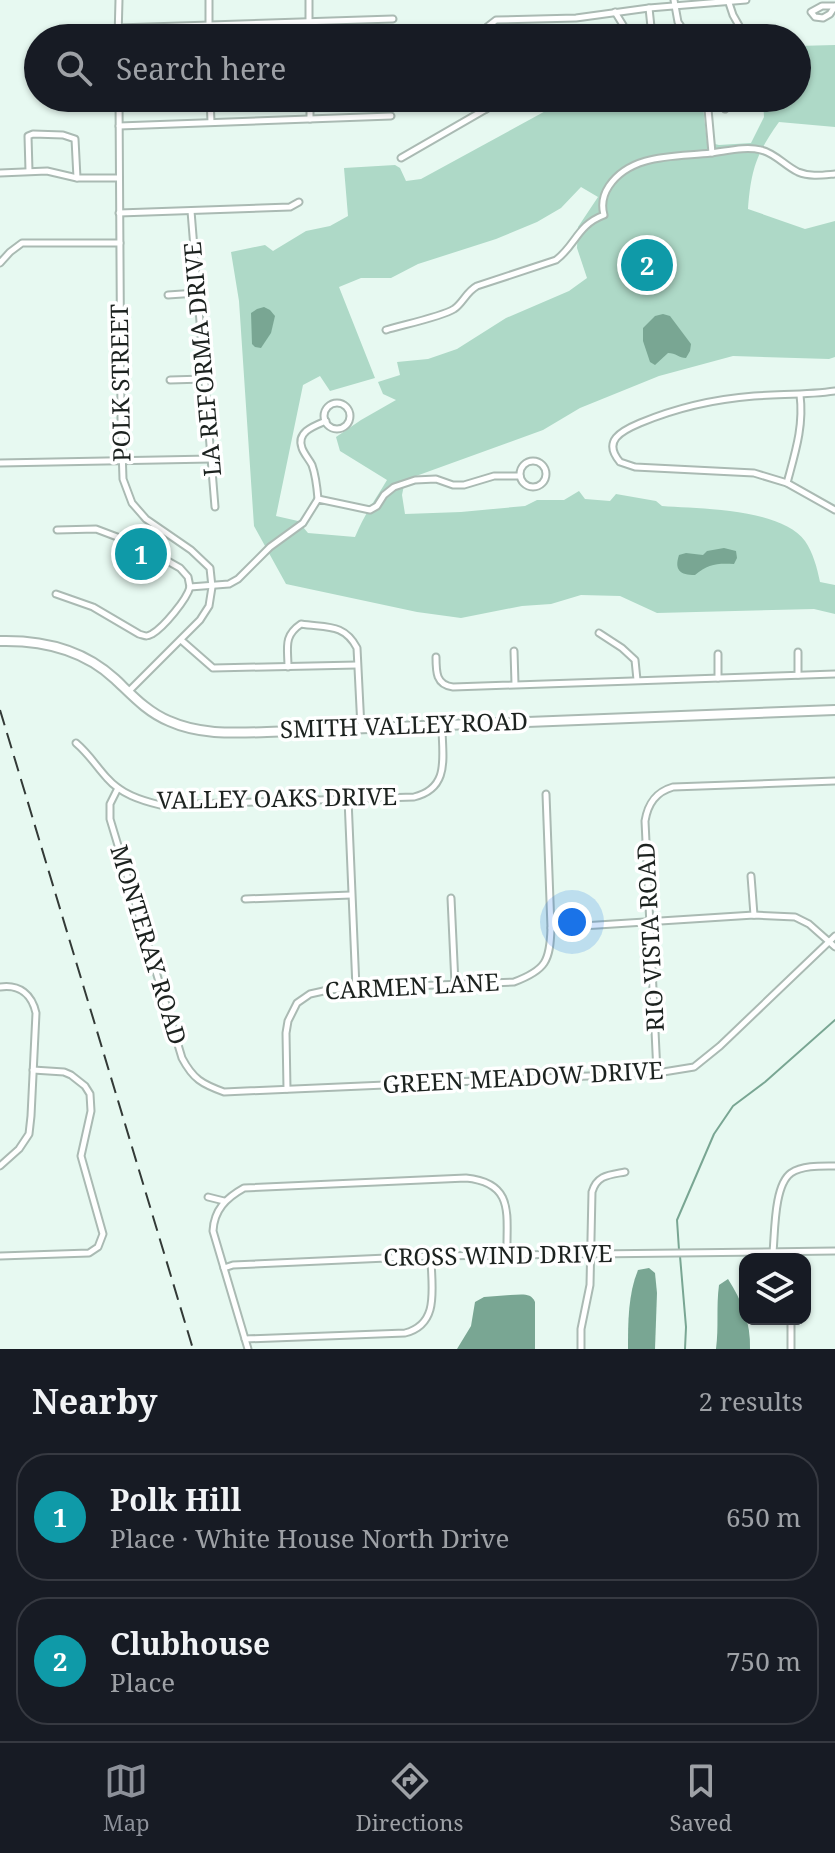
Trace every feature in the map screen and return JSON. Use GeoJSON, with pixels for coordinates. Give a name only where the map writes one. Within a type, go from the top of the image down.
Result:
{"type":"FeatureCollection","features":[{"type":"Feature","properties":{"kind":"main road","name":"SMITH VALLEY ROAD"},"geometry":{"type":"LineString","coordinates":[[0,641],[29,641],[70,650],[105,670],[160,717],[182,727],[206,731],[835,710]]}},
{"type":"Feature","properties":{"kind":"street"},"geometry":{"type":"LineString","coordinates":[[118,24],[119,0]]}},
{"type":"Feature","properties":{"kind":"street"},"geometry":{"type":"LineString","coordinates":[[208,24],[209,0]]}},
{"type":"Feature","properties":{"kind":"street"},"geometry":{"type":"LineString","coordinates":[[309,0],[309,21]]}},
{"type":"Feature","properties":{"kind":"street"},"geometry":{"type":"LineString","coordinates":[[491,24],[496,20],[576,18],[674,3],[746,0]]}},
{"type":"Feature","properties":{"kind":"street"},"geometry":{"type":"LineString","coordinates":[[674,3],[679,24]]}},
{"type":"Feature","properties":{"kind":"street"},"geometry":{"type":"LineString","coordinates":[[729,3],[738,24]]}},
{"type":"Feature","properties":{"kind":"street"},"geometry":{"type":"LineString","coordinates":[[649,8],[651,24]]}},
{"type":"Feature","properties":{"kind":"street"},"geometry":{"type":"LineString","coordinates":[[615,12],[622,24]]}},
{"type":"Feature","properties":{"kind":"street"},"geometry":{"type":"LineString","coordinates":[[233,24],[393,19]]}},
{"type":"Feature","properties":{"kind":"street","name":"POLK STREET"},"geometry":{"type":"LineString","coordinates":[[119,112],[123,479],[132,503],[146,519],[191,550],[210,568],[212,587]]}},
{"type":"Feature","properties":{"kind":"street"},"geometry":{"type":"LineString","coordinates":[[211,112],[211,122]]}},
{"type":"Feature","properties":{"kind":"street"},"geometry":{"type":"LineString","coordinates":[[310,112],[310,119]]}},
{"type":"Feature","properties":{"kind":"street"},"geometry":{"type":"LineString","coordinates":[[401,158],[481,112]]}},
{"type":"Feature","properties":{"kind":"street"},"geometry":{"type":"LineString","coordinates":[[708,112],[712,153]]}},
{"type":"Feature","properties":{"kind":"street"},"geometry":{"type":"LineString","coordinates":[[119,126],[391,116]]}},
{"type":"Feature","properties":{"kind":"street"},"geometry":{"type":"LineString","coordinates":[[29,171],[28,136],[63,135],[75,139],[77,178]]}},
{"type":"Feature","properties":{"kind":"street"},"geometry":{"type":"LineString","coordinates":[[386,330],[450,311],[477,286],[556,260],[589,221],[604,215],[602,204],[606,190],[616,176],[629,167],[653,159],[758,149],[801,173],[835,174]]}},
{"type":"Feature","properties":{"kind":"street"},"geometry":{"type":"LineString","coordinates":[[0,173],[47,171],[77,178],[119,178]]}},
{"type":"Feature","properties":{"kind":"street"},"geometry":{"type":"LineString","coordinates":[[119,213],[290,207],[299,202]]}},
{"type":"Feature","properties":{"kind":"street","name":"LA REFORMA DRIVE"},"geometry":{"type":"LineString","coordinates":[[191,211],[215,507]]}},
{"type":"Feature","properties":{"kind":"street"},"geometry":{"type":"LineString","coordinates":[[0,263],[22,243],[120,243]]}},
{"type":"Feature","properties":{"kind":"street"},"geometry":{"type":"LineString","coordinates":[[168,295],[197,293]]}},
{"type":"Feature","properties":{"kind":"street"},"geometry":{"type":"LineString","coordinates":[[170,380],[204,379]]}},
{"type":"Feature","properties":{"kind":"street"},"geometry":{"type":"LineString","coordinates":[[835,391],[707,402],[657,416],[621,431],[614,440],[613,452],[620,462],[635,467],[754,473],[787,483],[835,510]]}},
{"type":"Feature","properties":{"kind":"street"},"geometry":{"type":"LineString","coordinates":[[787,483],[800,438],[800,395]]}},
{"type":"Feature","properties":{"kind":"street"},"geometry":{"type":"LineString","coordinates":[[343,404],[349,409],[349,421],[343,427],[335,428],[326,421],[325,414],[331,405],[343,404]]}},
{"type":"Feature","properties":{"kind":"street"},"geometry":{"type":"LineString","coordinates":[[190,587],[212,587],[238,579],[270,547],[303,523],[318,499],[315,475],[301,439],[310,428],[326,421]]}},
{"type":"Feature","properties":{"kind":"street"},"geometry":{"type":"LineString","coordinates":[[0,463],[211,459]]}},
{"type":"Feature","properties":{"kind":"street"},"geometry":{"type":"LineString","coordinates":[[533,461],[541,464],[546,471],[545,480],[535,487],[527,486],[520,476],[521,467],[533,461]]}},
{"type":"Feature","properties":{"kind":"street"},"geometry":{"type":"LineString","coordinates":[[318,499],[370,510],[394,487],[415,480],[436,479],[464,485],[494,476],[520,476]]}},
{"type":"Feature","properties":{"kind":"street"},"geometry":{"type":"LineString","coordinates":[[56,594],[93,607],[146,636],[153,633],[188,596],[190,587],[188,577],[180,568],[141,546],[96,529],[57,530]]}},
{"type":"Feature","properties":{"kind":"street"},"geometry":{"type":"LineString","coordinates":[[128,692],[200,620],[209,606],[212,587]]}},
{"type":"Feature","properties":{"kind":"street"},"geometry":{"type":"LineString","coordinates":[[288,667],[288,638],[301,624],[341,630],[351,636],[357,648],[361,728]]}},
{"type":"Feature","properties":{"kind":"street"},"geometry":{"type":"LineString","coordinates":[[599,633],[635,660],[637,680]]}},
{"type":"Feature","properties":{"kind":"street"},"geometry":{"type":"LineString","coordinates":[[181,640],[213,668],[357,665]]}},
{"type":"Feature","properties":{"kind":"street"},"geometry":{"type":"LineString","coordinates":[[514,651],[515,684]]}},
{"type":"Feature","properties":{"kind":"street"},"geometry":{"type":"LineString","coordinates":[[798,652],[798,675]]}},
{"type":"Feature","properties":{"kind":"street"},"geometry":{"type":"LineString","coordinates":[[718,654],[718,678]]}},
{"type":"Feature","properties":{"kind":"street"},"geometry":{"type":"LineString","coordinates":[[436,657],[438,678],[447,686],[835,674]]}},
{"type":"Feature","properties":{"kind":"street","name":"VALLEY OAKS DRIVE"},"geometry":{"type":"LineString","coordinates":[[76,743],[118,788],[137,799],[160,805],[414,797],[428,793],[442,775],[442,725]]}},
{"type":"Feature","properties":{"kind":"street","name":"RIO VISTA ROAD"},"geometry":{"type":"LineString","coordinates":[[657,1073],[645,821],[651,802],[662,790],[673,787],[835,781]]}},
{"type":"Feature","properties":{"kind":"street","name":"MONTERAY ROAD"},"geometry":{"type":"LineString","coordinates":[[118,788],[110,804],[110,819],[177,1043],[192,1075],[215,1089]]}},
{"type":"Feature","properties":{"kind":"street","name":"CARMEN LANE"},"geometry":{"type":"LineString","coordinates":[[287,1089],[286,1033],[290,1013],[297,1003],[310,994],[356,988],[514,982],[533,975],[543,965],[551,949],[546,794]]}},
{"type":"Feature","properties":{"kind":"street"},"geometry":{"type":"LineString","coordinates":[[348,799],[356,988]]}},
{"type":"Feature","properties":{"kind":"street"},"geometry":{"type":"LineString","coordinates":[[751,876],[754,915]]}},
{"type":"Feature","properties":{"kind":"street"},"geometry":{"type":"LineString","coordinates":[[245,899],[351,895]]}},
{"type":"Feature","properties":{"kind":"street"},"geometry":{"type":"LineString","coordinates":[[451,898],[455,984]]}},
{"type":"Feature","properties":{"kind":"street"},"geometry":{"type":"LineString","coordinates":[[551,928],[754,915],[795,917],[834,942]]}},
{"type":"Feature","properties":{"kind":"street","name":"GREEN MEADOW DRIVE"},"geometry":{"type":"LineString","coordinates":[[215,1089],[233,1093],[657,1073],[694,1067],[834,942]]}},
{"type":"Feature","properties":{"kind":"street"},"geometry":{"type":"LineString","coordinates":[[0,987],[15,987],[28,994],[36,1013],[31,1126],[19,1149],[0,1166]]}},
{"type":"Feature","properties":{"kind":"street"},"geometry":{"type":"LineString","coordinates":[[0,1256],[89,1253],[98,1247],[103,1234],[81,1156],[91,1111],[90,1094],[78,1079],[64,1072],[33,1070]]}},
{"type":"Feature","properties":{"kind":"street"},"geometry":{"type":"LineString","coordinates":[[773,1252],[781,1188],[790,1174],[804,1169],[835,1166]]}},
{"type":"Feature","properties":{"kind":"street"},"geometry":{"type":"LineString","coordinates":[[581,1349],[581,1329],[590,1285],[591,1202],[595,1183],[625,1172]]}},
{"type":"Feature","properties":{"kind":"street"},"geometry":{"type":"LineString","coordinates":[[248,1349],[213,1231],[214,1219],[224,1201],[244,1188],[466,1178],[486,1181],[496,1187],[504,1198],[507,1255]]}},
{"type":"Feature","properties":{"kind":"street"},"geometry":{"type":"LineString","coordinates":[[208,1197],[224,1201]]}},
{"type":"Feature","properties":{"kind":"street","name":"CROSS WIND DRIVE"},"geometry":{"type":"LineString","coordinates":[[224,1268],[233,1265],[431,1256],[835,1251]]}},
{"type":"Feature","properties":{"kind":"street"},"geometry":{"type":"LineString","coordinates":[[245,1339],[414,1331],[426,1320],[430,1308],[431,1256]]}},
{"type":"Feature","properties":{"kind":"street"},"geometry":{"type":"LineString","coordinates":[[791,1325],[791,1349]]}},
{"type":"Feature","properties":{"kind":"shaded area"},"geometry":{"type":"Polygon","coordinates":[[[835,45],[835,127],[779,122],[756,163],[748,209],[805,229],[835,221],[835,357],[733,356],[659,376],[580,408],[543,430],[405,480],[402,495],[405,514],[525,506],[537,500],[564,500],[579,491],[585,499],[610,501],[616,494],[656,501],[662,506],[759,516],[794,530],[805,541],[820,582],[835,585],[835,614],[814,609],[657,613],[620,596],[581,595],[551,604],[522,606],[461,618],[417,612],[286,584],[254,526],[239,301],[231,252],[265,245],[273,251],[306,231],[330,226],[348,216],[344,168],[395,165],[400,168],[406,181],[421,179],[544,112],[704,112],[707,142],[719,145],[751,143],[764,112],[811,112],[811,46],[835,45]],[[581,187],[561,208],[496,239],[418,264],[391,278],[361,278],[339,287],[375,378],[330,391],[320,376],[303,385],[276,516],[298,521],[308,533],[355,537],[387,480],[340,451],[336,437],[396,400],[383,394],[378,382],[400,375],[397,362],[428,359],[457,349],[506,318],[569,291],[587,278],[577,248],[578,227],[598,197],[581,187]]]}},
{"type":"Feature","properties":{"kind":"shaded area"},"geometry":{"type":"Polygon","coordinates":[[[264,307],[275,316],[271,333],[261,348],[252,344],[251,313],[264,307]]]}},
{"type":"Feature","properties":{"kind":"shaded area"},"geometry":{"type":"Polygon","coordinates":[[[655,316],[670,316],[691,344],[690,351],[686,358],[668,353],[655,365],[650,362],[643,341],[643,328],[655,316]]]}},
{"type":"Feature","properties":{"kind":"shaded area"},"geometry":{"type":"Polygon","coordinates":[[[724,548],[736,551],[734,564],[713,565],[695,575],[682,573],[678,568],[679,555],[703,555],[707,551],[724,548]]]}},
{"type":"Feature","properties":{"kind":"shaded area"},"geometry":{"type":"Polygon","coordinates":[[[649,1268],[655,1273],[657,1293],[655,1349],[628,1349],[632,1289],[638,1270],[649,1268]]]}},
{"type":"Feature","properties":{"kind":"shaded area"},"geometry":{"type":"Polygon","coordinates":[[[728,1279],[739,1300],[739,1325],[748,1325],[750,1349],[716,1349],[719,1285],[728,1279]]]}},
{"type":"Feature","properties":{"kind":"shaded area"},"geometry":{"type":"Polygon","coordinates":[[[528,1295],[535,1302],[535,1349],[457,1349],[471,1326],[475,1302],[484,1297],[528,1295]]]}},
{"type":"Feature","properties":{"kind":"waterway"},"geometry":{"type":"LineString","coordinates":[[679,1250],[677,1220],[714,1134],[733,1106],[835,1020]]}},
{"type":"Feature","properties":{"kind":"waterway"},"geometry":{"type":"LineString","coordinates":[[680,1256],[685,1349]]}},
{"type":"Feature","properties":{"kind":"railway"},"geometry":{"type":"LineString","coordinates":[[0,710],[193,1349]]}},
{"type":"Feature","properties":{"kind":"place","name":"Clubhouse"},"geometry":{"type":"Point","coordinates":[647,265]}},
{"type":"Feature","properties":{"kind":"place","name":"Polk Hill"},"geometry":{"type":"Point","coordinates":[141,554]}}]}
